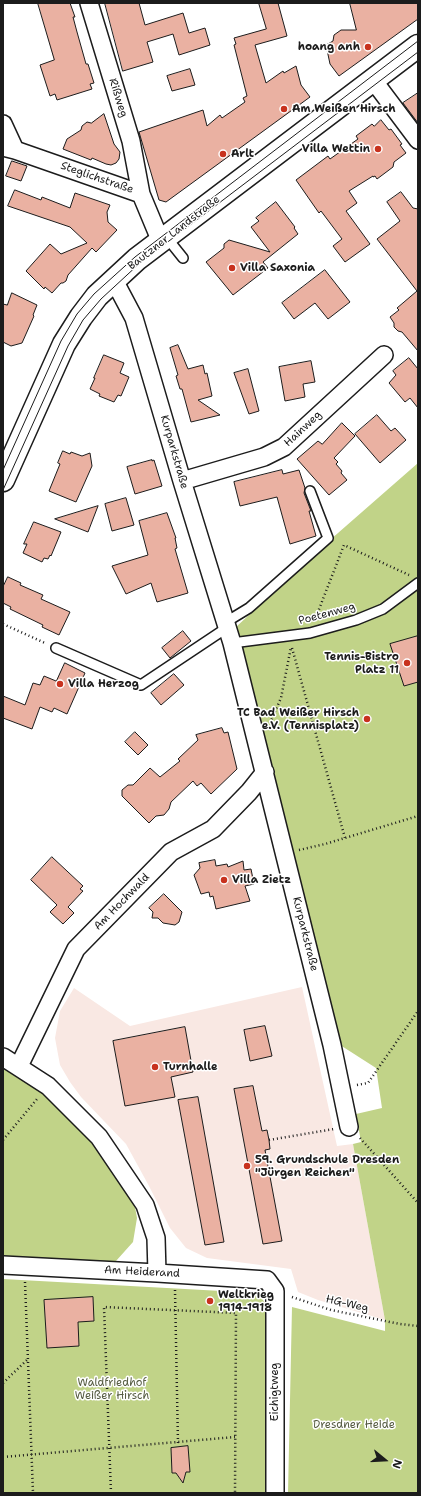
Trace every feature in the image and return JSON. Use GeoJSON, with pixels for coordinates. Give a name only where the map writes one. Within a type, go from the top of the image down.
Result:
{"type":"FeatureCollection","features":[{"type":"Feature","properties":{"kind":"main road","name":"Bautzner Landstraße"},"geometry":{"type":"LineString","coordinates":[[3,480],[64,344],[80,317],[97,296],[137,260],[418,46]]}},
{"type":"Feature","properties":{"kind":"street","name":"Rißweg"},"geometry":{"type":"LineString","coordinates":[[89,3],[131,141],[141,194]]}},
{"type":"Feature","properties":{"kind":"street"},"geometry":{"type":"LineString","coordinates":[[373,80],[418,140]]}},
{"type":"Feature","properties":{"kind":"street"},"geometry":{"type":"LineString","coordinates":[[3,124],[9,148]]}},
{"type":"Feature","properties":{"kind":"street","name":"Steglichstraße"},"geometry":{"type":"LineString","coordinates":[[9,148],[141,194],[164,240]]}},
{"type":"Feature","properties":{"kind":"street","name":"Kurparkstraße"},"geometry":{"type":"LineString","coordinates":[[113,281],[134,318],[182,481],[227,624],[285,853],[349,1127]]}},
{"type":"Feature","properties":{"kind":"street","name":"Hainweg"},"geometry":{"type":"LineString","coordinates":[[182,481],[264,457],[284,447],[384,355]]}},
{"type":"Feature","properties":{"kind":"street","name":"Am Hochwald"},"geometry":{"type":"LineString","coordinates":[[19,1066],[76,949],[171,852],[213,829],[249,792],[265,772]]}},
{"type":"Feature","properties":{"kind":"street"},"geometry":{"type":"LineString","coordinates":[[3,1056],[48,1086],[99,1137],[145,1205],[156,1238],[158,1273]]}},
{"type":"Feature","properties":{"kind":"street","name":"Am Heiderand"},"geometry":{"type":"LineString","coordinates":[[3,1264],[267,1280],[275,1291]]}},
{"type":"Feature","properties":{"kind":"street","name":"Eichigtweg"},"geometry":{"type":"LineString","coordinates":[[275,1291],[275,1493]]}},
{"type":"Feature","properties":{"kind":"lane"},"geometry":{"type":"LineString","coordinates":[[164,240],[183,258]]}},
{"type":"Feature","properties":{"kind":"lane"},"geometry":{"type":"LineString","coordinates":[[56,648],[141,685],[249,608],[328,538],[310,491]]}},
{"type":"Feature","properties":{"kind":"lane","name":"Poetenweg"},"geometry":{"type":"LineString","coordinates":[[232,643],[310,633],[356,620],[384,609],[415,580]]}},
{"type":"Feature","properties":{"kind":"path"},"geometry":{"type":"LineString","coordinates":[[310,633],[344,545],[415,580]]}},
{"type":"Feature","properties":{"kind":"path"},"geometry":{"type":"LineString","coordinates":[[3,624],[56,648]]}},
{"type":"Feature","properties":{"kind":"path"},"geometry":{"type":"LineString","coordinates":[[260,750],[280,698],[291,645],[345,838]]}},
{"type":"Feature","properties":{"kind":"path"},"geometry":{"type":"LineString","coordinates":[[285,853],[325,844],[418,816]]}},
{"type":"Feature","properties":{"kind":"path"},"geometry":{"type":"LineString","coordinates":[[341,1088],[368,1083],[418,1011]]}},
{"type":"Feature","properties":{"kind":"path"},"geometry":{"type":"LineString","coordinates":[[3,1140],[48,1086]]}},
{"type":"Feature","properties":{"kind":"path"},"geometry":{"type":"LineString","coordinates":[[349,1127],[364,1141],[418,1203]]}},
{"type":"Feature","properties":{"kind":"path"},"geometry":{"type":"LineString","coordinates":[[269,1140],[318,1132]]}},
{"type":"Feature","properties":{"kind":"path"},"geometry":{"type":"LineString","coordinates":[[24,1266],[33,1493]]}},
{"type":"Feature","properties":{"kind":"path"},"geometry":{"type":"LineString","coordinates":[[175,1274],[178,1443]]}},
{"type":"Feature","properties":{"kind":"path","name":"HG-Weg"},"geometry":{"type":"LineString","coordinates":[[275,1291],[331,1310],[400,1324],[418,1326]]}},
{"type":"Feature","properties":{"kind":"path"},"geometry":{"type":"LineString","coordinates":[[111,1493],[104,1306],[236,1312],[235,1493]]}},
{"type":"Feature","properties":{"kind":"path"},"geometry":{"type":"LineString","coordinates":[[3,1383],[28,1359]]}},
{"type":"Feature","properties":{"kind":"path"},"geometry":{"type":"LineString","coordinates":[[3,1457],[235,1437]]}},
{"type":"Feature","properties":{"kind":"shaded area","name":"59. Grundschule Dresden \"Jürgen Reichen\""},"geometry":{"type":"Polygon","coordinates":[[[302,987],[337,1146],[353,1144],[385,1320],[318,1300],[298,1292],[291,1269],[207,1258],[186,1248],[170,1228],[126,1144],[81,1097],[60,1065],[55,1038],[60,1011],[74,988],[130,1026],[302,987]]]}},
{"type":"Feature","properties":{"kind":"green space","name":"Dresdner Heide"},"geometry":{"type":"Polygon","coordinates":[[[418,463],[418,1493],[288,1493],[292,1307],[385,1331],[385,1320],[353,1144],[361,1142],[356,1114],[382,1108],[376,1068],[337,1043],[236,627],[322,547],[418,463]]]}},
{"type":"Feature","properties":{"kind":"green space"},"geometry":{"type":"Polygon","coordinates":[[[3,1067],[43,1093],[93,1143],[116,1175],[135,1207],[137,1218],[133,1242],[116,1261],[102,1262],[3,1256],[3,1067]]]}},
{"type":"Feature","properties":{"kind":"green space","name":"Waldfriedhof Weißer Hirsch"},"geometry":{"type":"Polygon","coordinates":[[[3,1279],[258,1293],[268,1307],[268,1493],[3,1493],[3,1279]]]}},
{"type":"Feature","properties":{"kind":"building"},"geometry":{"type":"Polygon","coordinates":[[[38,3],[70,3],[75,17],[73,17],[86,64],[88,64],[94,83],[90,84],[92,89],[57,100],[55,94],[50,96],[40,65],[54,60],[38,3]]]}},
{"type":"Feature","properties":{"kind":"building"},"geometry":{"type":"Polygon","coordinates":[[[105,3],[139,3],[145,25],[183,13],[189,33],[205,28],[210,45],[179,55],[173,34],[147,42],[153,62],[123,71],[105,3]]]}},
{"type":"Feature","properties":{"kind":"building"},"geometry":{"type":"Polygon","coordinates":[[[259,3],[278,3],[287,36],[255,45],[266,83],[283,71],[284,73],[296,66],[301,85],[310,97],[166,202],[159,200],[139,132],[203,110],[207,126],[220,115],[222,118],[245,102],[243,98],[247,96],[234,45],[236,44],[234,38],[266,29],[259,3]]]}},
{"type":"Feature","properties":{"kind":"building"},"geometry":{"type":"Polygon","coordinates":[[[350,3],[418,3],[418,19],[339,76],[330,64],[326,45],[333,41],[334,35],[341,30],[356,30],[350,3]]]}},
{"type":"Feature","properties":{"kind":"building"},"geometry":{"type":"Polygon","coordinates":[[[190,69],[195,85],[172,91],[167,76],[190,69]]]}},
{"type":"Feature","properties":{"kind":"building"},"geometry":{"type":"Polygon","coordinates":[[[418,93],[418,123],[403,103],[418,93]]]}},
{"type":"Feature","properties":{"kind":"building"},"geometry":{"type":"Polygon","coordinates":[[[104,114],[114,144],[120,152],[119,159],[116,163],[111,165],[106,164],[63,149],[67,139],[81,130],[82,126],[87,122],[91,123],[104,114]]]}},
{"type":"Feature","properties":{"kind":"building"},"geometry":{"type":"Polygon","coordinates":[[[381,120],[389,130],[391,129],[402,144],[400,145],[406,153],[394,162],[393,167],[377,179],[373,176],[349,191],[357,203],[346,211],[370,244],[345,262],[333,246],[342,239],[321,211],[319,213],[296,180],[328,156],[330,159],[358,139],[356,136],[372,124],[374,126],[381,120]]]}},
{"type":"Feature","properties":{"kind":"building"},"geometry":{"type":"Polygon","coordinates":[[[12,161],[27,166],[21,181],[6,176],[12,161]]]}},
{"type":"Feature","properties":{"kind":"building"},"geometry":{"type":"Polygon","coordinates":[[[15,190],[41,200],[42,197],[70,208],[75,193],[110,205],[107,212],[108,222],[117,230],[96,252],[92,248],[68,275],[66,281],[61,283],[52,293],[45,287],[44,289],[26,271],[50,244],[61,254],[87,243],[70,227],[8,206],[15,190]]]}},
{"type":"Feature","properties":{"kind":"building"},"geometry":{"type":"Polygon","coordinates":[[[401,192],[413,208],[418,209],[418,351],[402,332],[398,331],[394,327],[394,323],[390,317],[399,310],[397,308],[417,291],[377,239],[400,221],[387,202],[401,192]]]}},
{"type":"Feature","properties":{"kind":"building"},"geometry":{"type":"Polygon","coordinates":[[[276,202],[295,227],[294,228],[298,234],[263,262],[268,268],[233,295],[206,262],[224,248],[224,244],[229,240],[270,252],[251,227],[259,221],[256,218],[276,202]]]}},
{"type":"Feature","properties":{"kind":"building"},"geometry":{"type":"Polygon","coordinates":[[[325,270],[350,302],[328,319],[315,303],[294,319],[282,303],[325,270]]]}},
{"type":"Feature","properties":{"kind":"building"},"geometry":{"type":"Polygon","coordinates":[[[12,293],[37,305],[33,315],[34,316],[22,343],[11,346],[3,342],[3,304],[7,305],[12,293]]]}},
{"type":"Feature","properties":{"kind":"building"},"geometry":{"type":"Polygon","coordinates":[[[178,345],[188,369],[203,365],[205,374],[207,373],[212,396],[198,400],[220,415],[191,422],[182,389],[180,389],[176,376],[178,375],[170,348],[178,345]]]}},
{"type":"Feature","properties":{"kind":"building"},"geometry":{"type":"Polygon","coordinates":[[[104,355],[124,363],[120,373],[129,377],[121,396],[118,395],[114,402],[99,396],[100,394],[90,389],[104,355]]]}},
{"type":"Feature","properties":{"kind":"building"},"geometry":{"type":"Polygon","coordinates":[[[409,358],[418,369],[418,408],[410,398],[405,402],[389,383],[396,375],[393,371],[409,358]]]}},
{"type":"Feature","properties":{"kind":"building"},"geometry":{"type":"Polygon","coordinates":[[[311,361],[315,382],[303,384],[305,397],[285,401],[279,367],[311,361]]]}},
{"type":"Feature","properties":{"kind":"building"},"geometry":{"type":"Polygon","coordinates":[[[248,369],[259,411],[249,414],[234,373],[248,369]]]}},
{"type":"Feature","properties":{"kind":"building"},"geometry":{"type":"Polygon","coordinates":[[[377,415],[391,431],[395,428],[406,440],[380,463],[355,434],[377,415]]]}},
{"type":"Feature","properties":{"kind":"building"},"geometry":{"type":"Polygon","coordinates":[[[342,423],[355,436],[334,458],[338,462],[336,464],[342,471],[341,473],[347,480],[329,495],[297,459],[318,441],[322,444],[342,423]]]}},
{"type":"Feature","properties":{"kind":"building"},"geometry":{"type":"Polygon","coordinates":[[[63,451],[82,456],[90,453],[92,466],[76,502],[49,491],[60,464],[58,463],[63,451]]]}},
{"type":"Feature","properties":{"kind":"building"},"geometry":{"type":"Polygon","coordinates":[[[154,460],[162,486],[135,494],[127,467],[154,460]]]}},
{"type":"Feature","properties":{"kind":"building"},"geometry":{"type":"Polygon","coordinates":[[[282,470],[283,474],[299,470],[305,488],[304,493],[311,511],[309,511],[316,536],[290,544],[277,497],[240,506],[234,482],[282,470]]]}},
{"type":"Feature","properties":{"kind":"building"},"geometry":{"type":"Polygon","coordinates":[[[126,498],[134,525],[112,531],[105,504],[126,498]]]}},
{"type":"Feature","properties":{"kind":"building"},"geometry":{"type":"Polygon","coordinates":[[[98,506],[88,532],[55,519],[98,506]]]}},
{"type":"Feature","properties":{"kind":"building"},"geometry":{"type":"Polygon","coordinates":[[[167,513],[176,538],[177,548],[175,549],[188,593],[157,602],[151,583],[126,594],[112,566],[148,555],[139,521],[167,513]]]}},
{"type":"Feature","properties":{"kind":"building"},"geometry":{"type":"Polygon","coordinates":[[[34,522],[61,532],[51,556],[50,555],[48,559],[44,558],[42,562],[23,553],[27,544],[24,544],[34,522]]]}},
{"type":"Feature","properties":{"kind":"building"},"geometry":{"type":"Polygon","coordinates":[[[8,577],[21,583],[20,585],[43,595],[41,599],[70,612],[59,635],[42,627],[43,625],[10,609],[11,607],[3,603],[3,587],[8,577]]]}},
{"type":"Feature","properties":{"kind":"building"},"geometry":{"type":"Polygon","coordinates":[[[183,631],[191,641],[170,658],[162,648],[183,631]]]}},
{"type":"Feature","properties":{"kind":"building","name":"Tennis-Bistro Platz 11"},"geometry":{"type":"Polygon","coordinates":[[[418,636],[418,682],[404,686],[390,644],[418,636]]]}},
{"type":"Feature","properties":{"kind":"building"},"geometry":{"type":"Polygon","coordinates":[[[65,663],[85,673],[67,714],[54,708],[52,712],[40,707],[32,729],[3,718],[3,696],[25,705],[33,683],[40,685],[44,676],[56,681],[65,663]]]}},
{"type":"Feature","properties":{"kind":"building"},"geometry":{"type":"Polygon","coordinates":[[[174,674],[184,685],[161,705],[151,693],[174,674]]]}},
{"type":"Feature","properties":{"kind":"building"},"geometry":{"type":"Polygon","coordinates":[[[222,728],[224,733],[228,732],[237,769],[211,794],[201,783],[197,786],[193,781],[171,802],[169,809],[164,815],[156,816],[149,823],[122,796],[122,790],[128,785],[133,785],[150,768],[160,777],[180,761],[178,759],[198,740],[196,735],[222,728]]]}},
{"type":"Feature","properties":{"kind":"building"},"geometry":{"type":"Polygon","coordinates":[[[135,732],[148,745],[138,755],[125,742],[135,732]]]}},
{"type":"Feature","properties":{"kind":"building"},"geometry":{"type":"Polygon","coordinates":[[[52,857],[83,886],[80,889],[83,891],[68,907],[74,913],[63,924],[50,912],[57,905],[31,880],[52,857]]]}},
{"type":"Feature","properties":{"kind":"building","name":"Villa Zietz"},"geometry":{"type":"Polygon","coordinates":[[[215,860],[216,866],[227,864],[228,867],[243,861],[244,870],[251,869],[254,884],[245,886],[250,901],[216,909],[213,896],[210,897],[209,892],[201,894],[194,875],[200,868],[199,863],[215,860]]]}},
{"type":"Feature","properties":{"kind":"building"},"geometry":{"type":"Polygon","coordinates":[[[164,894],[182,912],[179,922],[175,925],[163,923],[158,918],[152,918],[153,912],[149,908],[164,894]]]}},
{"type":"Feature","properties":{"kind":"building"},"geometry":{"type":"Polygon","coordinates":[[[265,1026],[272,1056],[250,1061],[244,1030],[265,1026]]]}},
{"type":"Feature","properties":{"kind":"building","name":"Turnhalle"},"geometry":{"type":"Polygon","coordinates":[[[185,1027],[193,1072],[171,1077],[175,1097],[125,1106],[113,1041],[185,1027]]]}},
{"type":"Feature","properties":{"kind":"building"},"geometry":{"type":"Polygon","coordinates":[[[253,1086],[262,1131],[267,1130],[269,1140],[270,1149],[265,1150],[282,1241],[263,1244],[234,1089],[253,1086]]]}},
{"type":"Feature","properties":{"kind":"building"},"geometry":{"type":"Polygon","coordinates":[[[198,1097],[224,1242],[205,1245],[178,1100],[198,1097]]]}},
{"type":"Feature","properties":{"kind":"building"},"geometry":{"type":"Polygon","coordinates":[[[93,1297],[94,1321],[78,1322],[79,1346],[47,1348],[44,1300],[93,1297]]]}},
{"type":"Feature","properties":{"kind":"building"},"geometry":{"type":"Polygon","coordinates":[[[188,1446],[190,1472],[186,1472],[183,1483],[176,1473],[172,1473],[171,1448],[188,1446]]]}},
{"type":"Feature","properties":{"kind":"tram line"},"geometry":{"type":"LineString","coordinates":[[3,470],[61,341],[77,314],[94,294],[135,257],[418,41]]}},
{"type":"Feature","properties":{"kind":"tram line"},"geometry":{"type":"LineString","coordinates":[[3,490],[68,346],[83,320],[101,299],[140,263],[418,52]]}},
{"type":"Feature","properties":{"kind":"place","name":"hoang anh"},"geometry":{"type":"Point","coordinates":[368,47]}},
{"type":"Feature","properties":{"kind":"place","name":"Am Weißen Hirsch"},"geometry":{"type":"Point","coordinates":[284,109]}},
{"type":"Feature","properties":{"kind":"place","name":"Villa Wettin"},"geometry":{"type":"Point","coordinates":[378,149]}},
{"type":"Feature","properties":{"kind":"place","name":"Arlt"},"geometry":{"type":"Point","coordinates":[223,154]}},
{"type":"Feature","properties":{"kind":"place","name":"Villa Saxonia"},"geometry":{"type":"Point","coordinates":[232,268]}},
{"type":"Feature","properties":{"kind":"place","name":"Tennis-Bistro Platz 11"},"geometry":{"type":"Point","coordinates":[407,663]}},
{"type":"Feature","properties":{"kind":"place","name":"Villa Herzog"},"geometry":{"type":"Point","coordinates":[60,684]}},
{"type":"Feature","properties":{"kind":"place","name":"TC Bad Weißer Hirsch e.V. (Tennisplatz)"},"geometry":{"type":"Point","coordinates":[367,719]}},
{"type":"Feature","properties":{"kind":"place","name":"Villa Zietz"},"geometry":{"type":"Point","coordinates":[224,880]}},
{"type":"Feature","properties":{"kind":"place","name":"Turnhalle"},"geometry":{"type":"Point","coordinates":[155,1067]}},
{"type":"Feature","properties":{"kind":"place","name":"59. Grundschule Dresden \"Jürgen Reichen\""},"geometry":{"type":"Point","coordinates":[247,1166]}},
{"type":"Feature","properties":{"kind":"place","name":"Weltkrieg 1914-1918"},"geometry":{"type":"Point","coordinates":[210,1301]}}]}
